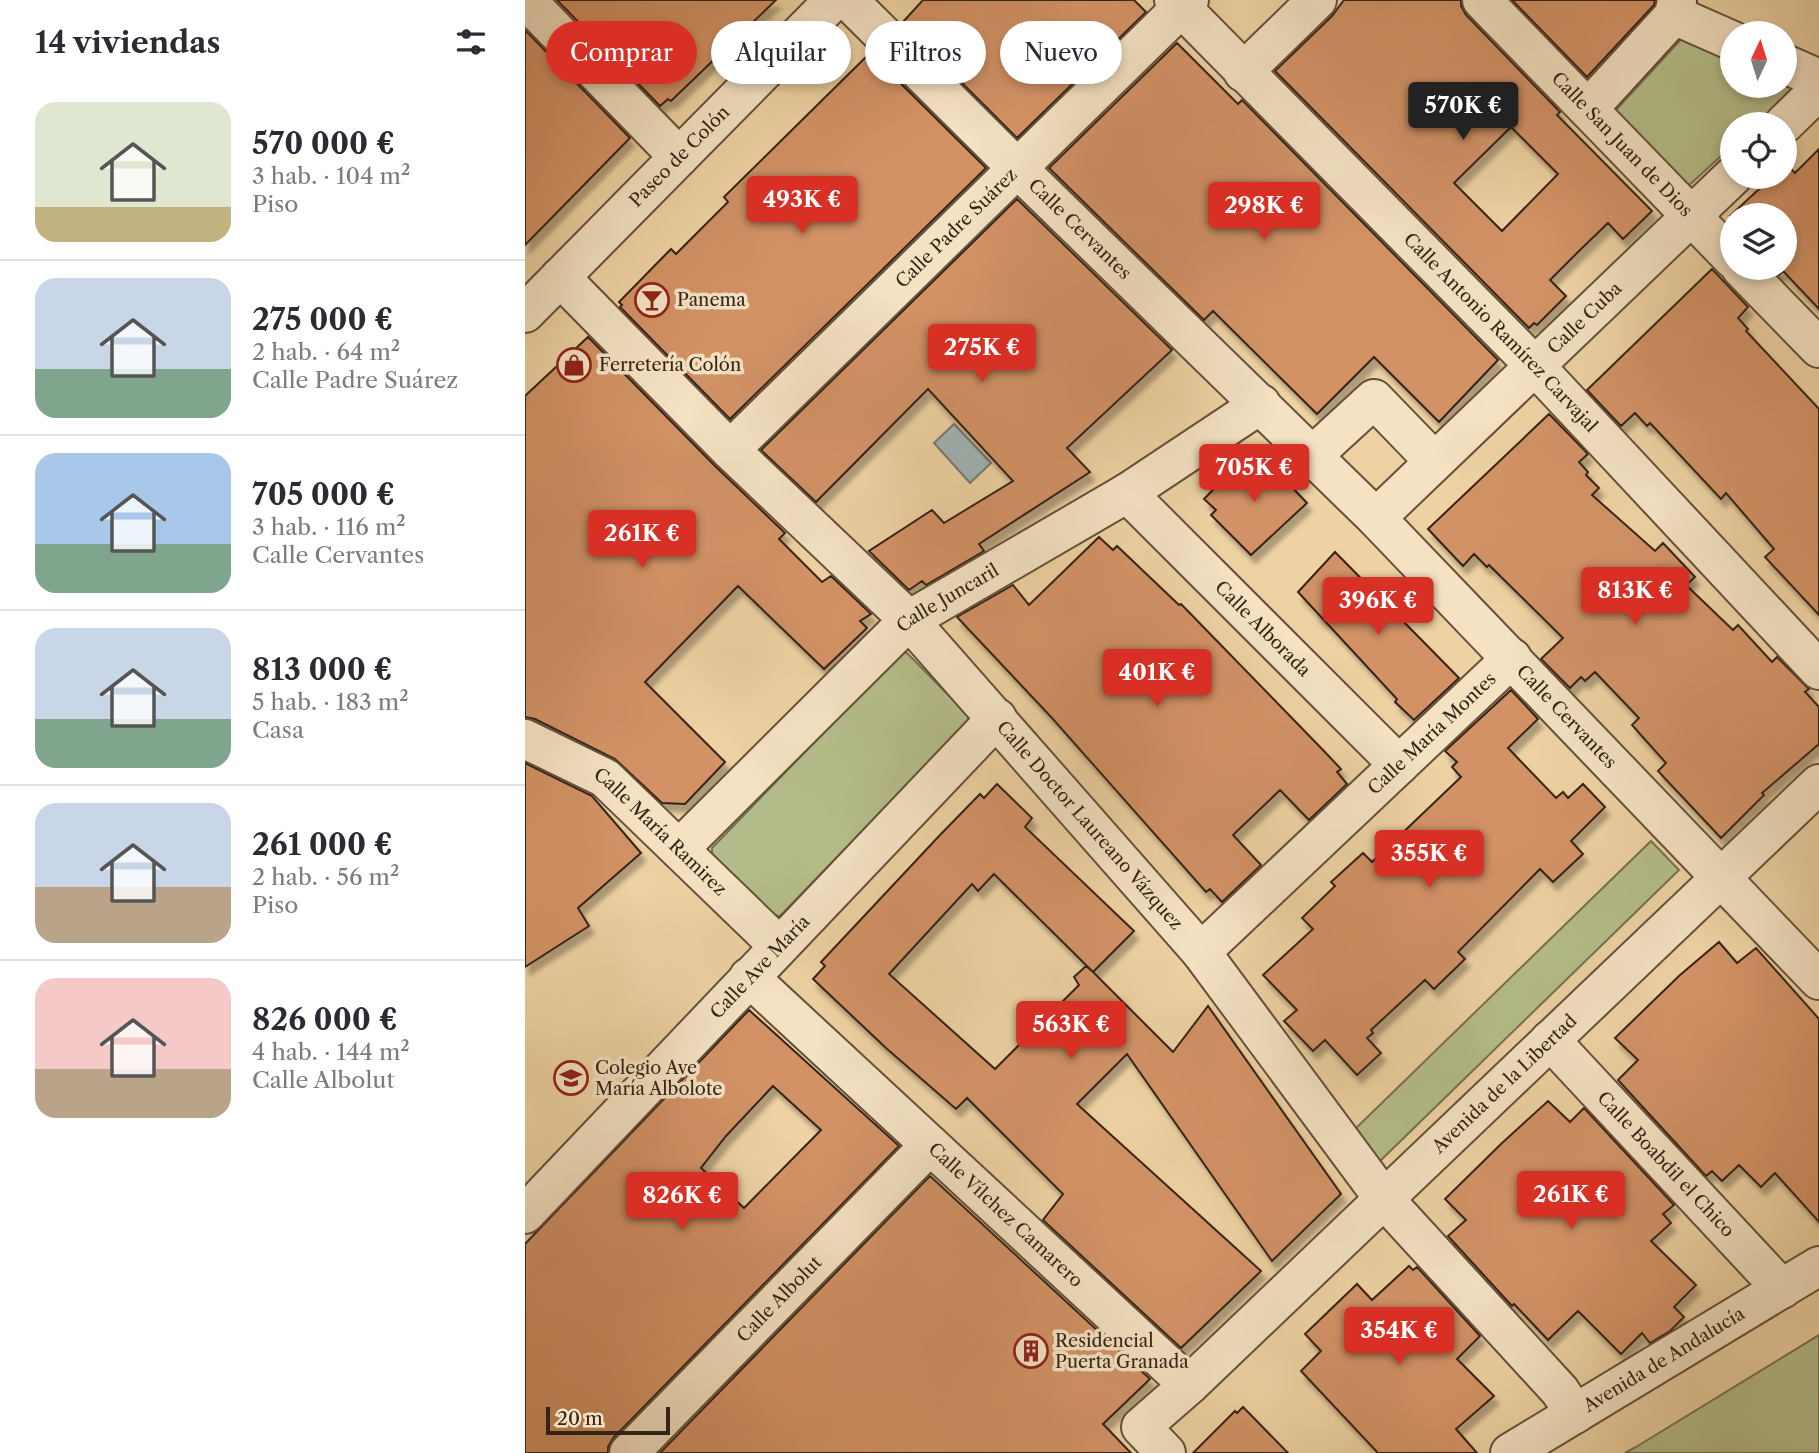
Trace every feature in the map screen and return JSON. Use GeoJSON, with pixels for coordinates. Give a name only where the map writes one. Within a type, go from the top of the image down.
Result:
{"type":"FeatureCollection","features":[{"type":"Feature","properties":{"kind":"street"},"geometry":{"type":"LineString","coordinates":[[526,0],[679,157]]}},
{"type":"Feature","properties":{"kind":"street","name":"Paseo de Colón"},"geometry":{"type":"LineString","coordinates":[[525,313],[834,0]]}},
{"type":"Feature","properties":{"kind":"street","name":"Calle Cervantes"},"geometry":{"type":"LineString","coordinates":[[848,0],[1376,517],[1819,980]]}},
{"type":"Feature","properties":{"kind":"street"},"geometry":{"type":"LineString","coordinates":[[1243,72],[1317,0]]}},
{"type":"Feature","properties":{"kind":"street","name":"Calle San Juan de Dios"},"geometry":{"type":"LineString","coordinates":[[1482,0],[1720,246]]}},
{"type":"Feature","properties":{"kind":"street","name":"Calle Padre Suárez"},"geometry":{"type":"LineString","coordinates":[[730,450],[1181,2]]}},
{"type":"Feature","properties":{"kind":"street","name":"Calle Antonio Ramírez Carvajal"},"geometry":{"type":"LineString","coordinates":[[1181,2],[1243,72],[1534,365],[1819,670]]}},
{"type":"Feature","properties":{"kind":"street"},"geometry":{"type":"LineString","coordinates":[[1588,109],[1676,7],[1720,33]]}},
{"type":"Feature","properties":{"kind":"street"},"geometry":{"type":"LineString","coordinates":[[1797,69],[1819,79]]}},
{"type":"Feature","properties":{"kind":"street"},"geometry":{"type":"LineString","coordinates":[[1796,112],[1819,90]]}},
{"type":"Feature","properties":{"kind":"street","name":"Calle Cuba"},"geometry":{"type":"LineString","coordinates":[[1376,517],[1720,189]]}},
{"type":"Feature","properties":{"kind":"street","name":"Calle Doctor Laureano Vázquez"},"geometry":{"type":"LineString","coordinates":[[561,277],[730,450],[909,620],[997,718],[1201,952],[1384,1199],[1560,1391],[1575,1414]]}},
{"type":"Feature","properties":{"kind":"street"},"geometry":{"type":"LineString","coordinates":[[1753,280],[1819,348]]}},
{"type":"Feature","properties":{"kind":"street"},"geometry":{"type":"LineString","coordinates":[[1313,455],[1374,398],[1434,461]]}},
{"type":"Feature","properties":{"kind":"street","name":"Calle Juncaril"},"geometry":{"type":"LineString","coordinates":[[679,849],[909,620],[1127,493],[1261,404]]}},
{"type":"Feature","properties":{"kind":"street","name":"Calle Alborada"},"geometry":{"type":"LineString","coordinates":[[1127,493],[1399,765]]}},
{"type":"Feature","properties":{"kind":"street","name":"Calle María Montes"},"geometry":{"type":"LineString","coordinates":[[1201,952],[1512,658]]}},
{"type":"Feature","properties":{"kind":"street","name":"Calle Ave María"},"geometry":{"type":"LineString","coordinates":[[525,1214],[997,718]]}},
{"type":"Feature","properties":{"kind":"street","name":"Calle María Ramirez"},"geometry":{"type":"LineString","coordinates":[[525,739],[605,778],[779,946]]}},
{"type":"Feature","properties":{"kind":"street","name":"Avenida de la Libertad"},"geometry":{"type":"LineString","coordinates":[[1189,1385],[1819,784]]}},
{"type":"Feature","properties":{"kind":"street","name":"Calle Vílchez Camarero"},"geometry":{"type":"LineString","coordinates":[[750,977],[1189,1385]]}},
{"type":"Feature","properties":{"kind":"street","name":"Calle Boabdil el Chico"},"geometry":{"type":"LineString","coordinates":[[1550,1040],[1782,1289]]}},
{"type":"Feature","properties":{"kind":"street","name":"Calle Albolut"},"geometry":{"type":"LineString","coordinates":[[629,1453],[930,1145]]}},
{"type":"Feature","properties":{"kind":"street","name":"Avenida de Andalucía"},"geometry":{"type":"LineString","coordinates":[[1510,1453],[1819,1266]]}},
{"type":"Feature","properties":{"kind":"street"},"geometry":{"type":"LineString","coordinates":[[1166,1453],[1141,1427],[1189,1385]]}},
{"type":"Feature","properties":{"kind":"green space"},"geometry":{"type":"Polygon","coordinates":[[[1685,35],[1720,52],[1720,98],[1786,98],[1770,112],[1720,112],[1720,157],[1686,188],[1614,112],[1685,35]]]}},
{"type":"Feature","properties":{"kind":"green space"},"geometry":{"type":"Polygon","coordinates":[[[901,653],[907,653],[968,715],[968,722],[780,916],[772,915],[712,855],[712,848],[901,653]]]}},
{"type":"Feature","properties":{"kind":"green space"},"geometry":{"type":"Polygon","coordinates":[[[1651,841],[1679,870],[1380,1161],[1352,1132],[1651,841]]]}},
{"type":"Feature","properties":{"kind":"green space"},"geometry":{"type":"Polygon","coordinates":[[[1819,1335],[1819,1453],[1625,1453],[1636,1447],[1819,1335]]]}},
{"type":"Feature","properties":{"kind":"shaded area"},"geometry":{"type":"Polygon","coordinates":[[[954,424],[991,463],[970,483],[934,443],[954,424]]]}},
{"type":"Feature","properties":{"kind":"building"},"geometry":{"type":"Polygon","coordinates":[[[557,0],[776,0],[754,21],[711,21],[711,63],[697,76],[697,21],[577,21],[557,0]]]}},
{"type":"Feature","properties":{"kind":"building"},"geometry":{"type":"Polygon","coordinates":[[[923,0],[1134,0],[1146,12],[1122,35],[1122,21],[1000,21],[1000,84],[1072,84],[1017,138],[963,84],[986,84],[986,21],[904,21],[923,0]]]}},
{"type":"Feature","properties":{"kind":"building"},"geometry":{"type":"Polygon","coordinates":[[[1344,0],[1461,0],[1466,15],[1560,112],[1557,115],[1652,211],[1623,239],[1608,223],[1550,280],[1566,296],[1537,325],[1534,323],[1529,328],[1275,71],[1332,16],[1344,0]],[[1511,127],[1454,183],[1502,231],[1558,174],[1511,127]]]}},
{"type":"Feature","properties":{"kind":"building"},"geometry":{"type":"Polygon","coordinates":[[[1512,0],[1655,0],[1654,5],[1587,77],[1512,0]]]}},
{"type":"Feature","properties":{"kind":"building"},"geometry":{"type":"Polygon","coordinates":[[[525,30],[546,52],[546,84],[578,84],[630,138],[525,245],[525,30]]]}},
{"type":"Feature","properties":{"kind":"building"},"geometry":{"type":"Polygon","coordinates":[[[1177,43],[1238,104],[1242,100],[1498,360],[1439,422],[1374,357],[1317,414],[1213,311],[1204,320],[1049,168],[1177,43]]]}},
{"type":"Feature","properties":{"kind":"building"},"geometry":{"type":"Polygon","coordinates":[[[865,58],[865,84],[901,84],[986,168],[730,419],[620,307],[622,305],[619,302],[671,249],[676,254],[728,202],[724,197],[839,84],[851,84],[851,72],[865,58]]]}},
{"type":"Feature","properties":{"kind":"building"},"geometry":{"type":"Polygon","coordinates":[[[639,84],[689,84],[671,101],[668,99],[660,106],[639,84]]]}},
{"type":"Feature","properties":{"kind":"building"},"geometry":{"type":"Polygon","coordinates":[[[1819,149],[1819,309],[1792,280],[1797,280],[1797,203],[1744,203],[1759,189],[1797,189],[1797,171],[1819,149]]]}},
{"type":"Feature","properties":{"kind":"building"},"geometry":{"type":"Polygon","coordinates":[[[1017,199],[1172,350],[1067,448],[1090,472],[979,544],[984,551],[926,585],[922,581],[909,590],[869,551],[932,510],[944,523],[1013,481],[928,389],[816,502],[761,450],[1017,199]]]}},
{"type":"Feature","properties":{"kind":"building"},"geometry":{"type":"Polygon","coordinates":[[[1712,269],[1748,307],[1738,318],[1748,329],[1746,331],[1819,409],[1819,615],[1765,557],[1774,549],[1726,493],[1721,499],[1650,423],[1647,426],[1635,413],[1621,426],[1587,390],[1712,269]]]}},
{"type":"Feature","properties":{"kind":"building"},"geometry":{"type":"Polygon","coordinates":[[[588,337],[785,533],[779,539],[822,582],[831,576],[871,614],[860,621],[867,628],[824,669],[738,586],[645,682],[725,762],[685,804],[662,803],[615,759],[535,719],[525,717],[525,396],[588,337]]]}},
{"type":"Feature","properties":{"kind":"building"},"geometry":{"type":"Polygon","coordinates":[[[1549,414],[1588,454],[1579,462],[1588,472],[1586,475],[1599,488],[1592,495],[1655,551],[1663,543],[1695,577],[1686,585],[1733,630],[1738,625],[1772,662],[1777,657],[1809,689],[1805,692],[1819,707],[1819,744],[1762,793],[1764,795],[1721,838],[1658,771],[1666,763],[1632,725],[1639,718],[1595,672],[1585,681],[1581,677],[1570,688],[1541,659],[1563,638],[1489,565],[1487,567],[1474,554],[1463,566],[1428,529],[1549,414]]]}},
{"type":"Feature","properties":{"kind":"building"},"geometry":{"type":"Polygon","coordinates":[[[1243,459],[1256,472],[1267,461],[1307,503],[1251,555],[1211,515],[1216,510],[1204,499],[1243,459]]]}},
{"type":"Feature","properties":{"kind":"building"},"geometry":{"type":"Polygon","coordinates":[[[1099,537],[1113,550],[1117,546],[1181,604],[1341,769],[1337,772],[1347,784],[1309,820],[1280,790],[1233,835],[1261,865],[1222,902],[1210,889],[1206,892],[1052,718],[957,617],[1013,585],[1029,605],[1099,537]]]}},
{"type":"Feature","properties":{"kind":"building"},"geometry":{"type":"Polygon","coordinates":[[[1335,552],[1459,678],[1414,720],[1298,592],[1335,552]]]}},
{"type":"Feature","properties":{"kind":"building"},"geometry":{"type":"Polygon","coordinates":[[[1511,690],[1538,719],[1508,748],[1556,798],[1563,792],[1568,798],[1583,784],[1605,807],[1571,841],[1583,854],[1553,882],[1540,869],[1458,952],[1465,959],[1434,989],[1425,980],[1371,1030],[1373,1033],[1367,1038],[1381,1053],[1357,1075],[1325,1040],[1313,1051],[1284,1021],[1297,1010],[1263,975],[1313,929],[1302,918],[1335,886],[1331,882],[1363,853],[1372,862],[1461,777],[1452,767],[1457,762],[1445,751],[1511,690]]]}},
{"type":"Feature","properties":{"kind":"building"},"geometry":{"type":"Polygon","coordinates":[[[525,763],[592,796],[641,853],[578,908],[589,926],[525,967],[525,763]]]}},
{"type":"Feature","properties":{"kind":"building"},"geometry":{"type":"Polygon","coordinates":[[[997,784],[1032,818],[1025,827],[1134,931],[1093,972],[1173,1052],[1208,1006],[1341,1194],[1272,1261],[1127,1054],[1077,1104],[1261,1271],[1181,1348],[1043,1220],[1063,1194],[967,1098],[956,1109],[813,979],[825,966],[821,962],[940,835],[980,794],[984,798],[997,784]],[[994,874],[978,891],[972,884],[889,974],[995,1069],[1079,985],[1074,977],[1086,966],[1093,972],[994,874]]]}},
{"type":"Feature","properties":{"kind":"building"},"geometry":{"type":"Polygon","coordinates":[[[1719,942],[1737,963],[1756,948],[1819,1019],[1819,1222],[1775,1173],[1761,1187],[1739,1165],[1722,1181],[1712,1171],[1706,1176],[1618,1080],[1638,1060],[1615,1038],[1680,975],[1719,942]]]}},
{"type":"Feature","properties":{"kind":"building"},"geometry":{"type":"Polygon","coordinates":[[[749,1010],[899,1146],[613,1438],[608,1453],[525,1453],[525,1244],[749,1010]],[[773,1086],[726,1136],[701,1168],[744,1208],[821,1130],[773,1086]]]}},
{"type":"Feature","properties":{"kind":"building"},"geometry":{"type":"Polygon","coordinates":[[[1548,1101],[1570,1122],[1584,1108],[1674,1205],[1663,1214],[1671,1223],[1651,1241],[1696,1285],[1674,1307],[1684,1317],[1670,1331],[1650,1343],[1642,1333],[1621,1354],[1578,1311],[1548,1340],[1514,1304],[1512,1306],[1448,1236],[1466,1220],[1445,1199],[1548,1101]]]}},
{"type":"Feature","properties":{"kind":"building"},"geometry":{"type":"Polygon","coordinates":[[[930,1176],[1150,1379],[1103,1424],[1131,1453],[660,1453],[930,1176]]]}},
{"type":"Feature","properties":{"kind":"building"},"geometry":{"type":"Polygon","coordinates":[[[1409,1266],[1413,1270],[1417,1267],[1480,1336],[1457,1359],[1494,1396],[1456,1429],[1477,1453],[1378,1453],[1301,1371],[1321,1351],[1305,1334],[1357,1284],[1372,1300],[1409,1266]]]}},
{"type":"Feature","properties":{"kind":"building"},"geometry":{"type":"Polygon","coordinates":[[[1243,1407],[1288,1453],[1193,1453],[1235,1411],[1237,1413],[1243,1407]]]}},
{"type":"Feature","properties":{"kind":"place","name":"Panema"},"geometry":{"type":"Point","coordinates":[652,300]}},
{"type":"Feature","properties":{"kind":"place","name":"Ferretería Colón"},"geometry":{"type":"Point","coordinates":[574,365]}},
{"type":"Feature","properties":{"kind":"place","name":"Colegio Ave María Albolote"},"geometry":{"type":"Point","coordinates":[571,1078]}},
{"type":"Feature","properties":{"kind":"place","name":"Residencial Puerta Granada"},"geometry":{"type":"Point","coordinates":[1031,1351]}}]}
